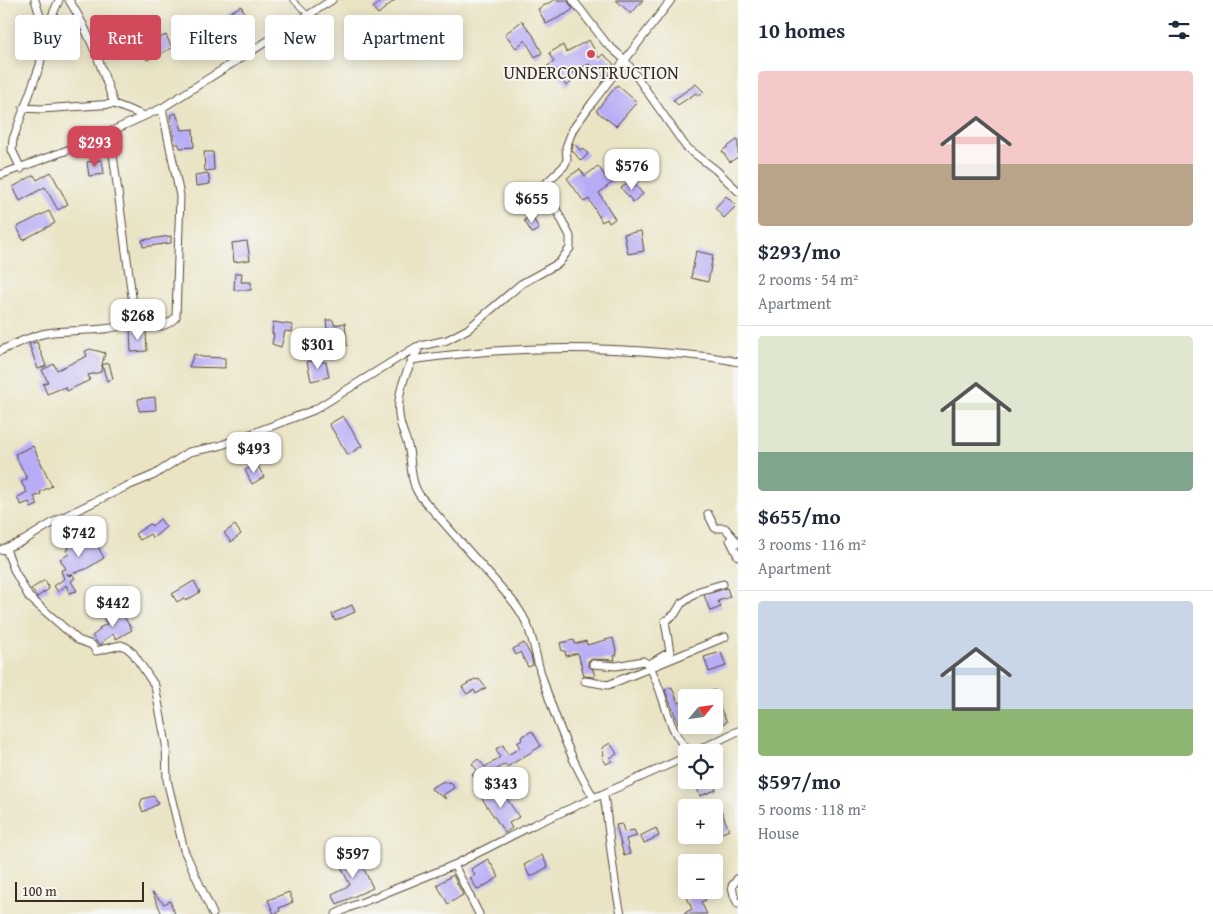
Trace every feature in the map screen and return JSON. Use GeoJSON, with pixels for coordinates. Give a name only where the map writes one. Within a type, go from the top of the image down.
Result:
{"type":"FeatureCollection","features":[{"type":"Feature","properties":{"kind":"street"},"geometry":{"type":"LineString","coordinates":[[35,0],[40,15]]}},
{"type":"Feature","properties":{"kind":"street"},"geometry":{"type":"LineString","coordinates":[[52,15],[59,0]]}},
{"type":"Feature","properties":{"kind":"street"},"geometry":{"type":"LineString","coordinates":[[69,0],[82,20],[93,44],[114,104]]}},
{"type":"Feature","properties":{"kind":"street"},"geometry":{"type":"LineString","coordinates":[[308,15],[332,0]]}},
{"type":"Feature","properties":{"kind":"street"},"geometry":{"type":"LineString","coordinates":[[573,0],[606,43],[625,60],[686,147],[716,170],[738,191]]}},
{"type":"Feature","properties":{"kind":"street"},"geometry":{"type":"LineString","coordinates":[[213,914],[184,850],[167,780],[166,744],[157,694],[151,678],[133,653],[126,647],[121,646],[96,651],[92,645],[78,640],[36,604],[23,588],[3,549],[23,541],[57,520],[154,475],[189,452],[219,446],[314,410],[395,359],[421,345],[447,340],[468,329],[522,284],[559,263],[570,248],[570,236],[554,205],[543,192],[543,186],[564,166],[567,160],[566,146],[569,137],[592,103],[671,0]]}},
{"type":"Feature","properties":{"kind":"street"},"geometry":{"type":"LineString","coordinates":[[0,176],[110,132],[162,108],[265,42]]}},
{"type":"Feature","properties":{"kind":"street"},"geometry":{"type":"LineString","coordinates":[[21,169],[12,150],[12,139],[41,60]]}},
{"type":"Feature","properties":{"kind":"street"},"geometry":{"type":"LineString","coordinates":[[23,108],[41,109],[114,104],[145,116]]}},
{"type":"Feature","properties":{"kind":"street"},"geometry":{"type":"LineString","coordinates":[[0,351],[29,338],[47,333],[113,327],[131,322],[159,328],[176,317],[180,196],[162,108]]}},
{"type":"Feature","properties":{"kind":"street"},"geometry":{"type":"LineString","coordinates":[[110,132],[133,304],[131,322]]}},
{"type":"Feature","properties":{"kind":"street"},"geometry":{"type":"LineString","coordinates":[[421,345],[411,360],[398,402],[399,419],[409,449],[414,487],[512,599],[527,623],[542,677],[565,738],[584,783],[594,798]]}},
{"type":"Feature","properties":{"kind":"street"},"geometry":{"type":"LineString","coordinates":[[411,360],[458,353],[625,349],[720,358],[738,362]]}},
{"type":"Feature","properties":{"kind":"street"},"geometry":{"type":"LineString","coordinates":[[708,514],[715,528],[725,528],[738,543]]}},
{"type":"Feature","properties":{"kind":"street"},"geometry":{"type":"LineString","coordinates":[[730,540],[738,556]]}},
{"type":"Feature","properties":{"kind":"street"},"geometry":{"type":"LineString","coordinates":[[649,666],[670,652],[666,619],[675,614],[681,604],[699,591],[723,584]]}},
{"type":"Feature","properties":{"kind":"street"},"geometry":{"type":"LineString","coordinates":[[585,681],[608,685],[649,666],[725,637]]}},
{"type":"Feature","properties":{"kind":"street"},"geometry":{"type":"LineString","coordinates":[[593,664],[616,666],[642,662],[649,666],[666,704],[678,739],[683,744]]}},
{"type":"Feature","properties":{"kind":"street"},"geometry":{"type":"LineString","coordinates":[[712,744],[738,732]]}},
{"type":"Feature","properties":{"kind":"street"},"geometry":{"type":"LineString","coordinates":[[336,914],[454,865],[533,825],[678,761]]}},
{"type":"Feature","properties":{"kind":"street"},"geometry":{"type":"LineString","coordinates":[[604,795],[611,844],[612,869],[621,914]]}},
{"type":"Feature","properties":{"kind":"street"},"geometry":{"type":"LineString","coordinates":[[454,865],[478,914]]}},
{"type":"Feature","properties":{"kind":"street"},"geometry":{"type":"LineString","coordinates":[[738,878],[732,886],[738,904]]}},
{"type":"Feature","properties":{"kind":"lane"},"geometry":{"type":"LineString","coordinates":[[293,0],[308,15]]}},
{"type":"Feature","properties":{"kind":"building"},"geometry":{"type":"Polygon","coordinates":[[[383,0],[395,0],[378,14],[373,8],[383,0]]]}},
{"type":"Feature","properties":{"kind":"building"},"geometry":{"type":"Polygon","coordinates":[[[554,0],[567,0],[573,9],[546,24],[538,9],[554,0]]]}},
{"type":"Feature","properties":{"kind":"building"},"geometry":{"type":"Polygon","coordinates":[[[616,0],[643,0],[631,14],[616,0]]]}},
{"type":"Feature","properties":{"kind":"building"},"geometry":{"type":"Polygon","coordinates":[[[241,6],[246,15],[228,15],[241,6]]]}},
{"type":"Feature","properties":{"kind":"building"},"geometry":{"type":"Polygon","coordinates":[[[522,21],[533,35],[542,53],[535,57],[525,40],[516,48],[505,34],[522,21]]]}},
{"type":"Feature","properties":{"kind":"building"},"geometry":{"type":"Polygon","coordinates":[[[166,35],[171,48],[161,53],[161,37],[166,35]]]}},
{"type":"Feature","properties":{"kind":"building"},"geometry":{"type":"Polygon","coordinates":[[[589,40],[599,58],[603,54],[614,64],[603,77],[589,64],[568,75],[572,82],[566,86],[556,69],[549,73],[546,67],[554,62],[549,53],[563,45],[566,52],[589,40]]]}},
{"type":"Feature","properties":{"kind":"building"},"geometry":{"type":"Polygon","coordinates":[[[696,84],[704,92],[700,96],[696,93],[678,105],[673,100],[696,84]]]}},
{"type":"Feature","properties":{"kind":"building"},"geometry":{"type":"Polygon","coordinates":[[[617,85],[637,102],[616,126],[596,111],[617,85]]]}},
{"type":"Feature","properties":{"kind":"building"},"geometry":{"type":"Polygon","coordinates":[[[176,113],[182,130],[193,129],[194,147],[180,148],[179,144],[175,144],[170,115],[176,113]]]}},
{"type":"Feature","properties":{"kind":"building"},"geometry":{"type":"Polygon","coordinates":[[[738,139],[738,157],[730,162],[722,151],[738,139]]]}},
{"type":"Feature","properties":{"kind":"building"},"geometry":{"type":"Polygon","coordinates":[[[573,143],[580,150],[583,148],[588,154],[581,161],[572,150],[573,143]]]}},
{"type":"Feature","properties":{"kind":"building"},"geometry":{"type":"Polygon","coordinates":[[[204,152],[213,152],[214,170],[205,171],[204,152]]]}},
{"type":"Feature","properties":{"kind":"building"},"geometry":{"type":"Polygon","coordinates":[[[102,160],[104,174],[89,176],[87,162],[102,160]]]}},
{"type":"Feature","properties":{"kind":"building"},"geometry":{"type":"Polygon","coordinates":[[[598,166],[606,177],[609,175],[614,181],[599,193],[615,219],[609,223],[607,219],[602,222],[589,199],[584,202],[567,178],[580,169],[585,176],[598,166]]]}},
{"type":"Feature","properties":{"kind":"building"},"geometry":{"type":"Polygon","coordinates":[[[51,172],[68,204],[58,210],[45,187],[20,201],[13,187],[34,175],[37,180],[51,172]]]}},
{"type":"Feature","properties":{"kind":"building"},"geometry":{"type":"Polygon","coordinates":[[[208,173],[210,184],[196,186],[195,175],[208,173]]]}},
{"type":"Feature","properties":{"kind":"building"},"geometry":{"type":"Polygon","coordinates":[[[631,180],[643,194],[633,202],[621,188],[631,180]]]}},
{"type":"Feature","properties":{"kind":"building"},"geometry":{"type":"Polygon","coordinates":[[[726,196],[736,206],[724,218],[715,208],[726,196]]]}},
{"type":"Feature","properties":{"kind":"building"},"geometry":{"type":"Polygon","coordinates":[[[49,211],[55,223],[23,240],[17,227],[49,211]]]}},
{"type":"Feature","properties":{"kind":"building"},"geometry":{"type":"Polygon","coordinates":[[[532,216],[539,229],[532,233],[524,220],[532,216]]]}},
{"type":"Feature","properties":{"kind":"building"},"geometry":{"type":"Polygon","coordinates":[[[641,231],[644,251],[628,254],[624,234],[641,231]]]}},
{"type":"Feature","properties":{"kind":"building"},"geometry":{"type":"Polygon","coordinates":[[[171,236],[171,243],[143,247],[142,240],[171,236]]]}},
{"type":"Feature","properties":{"kind":"building"},"geometry":{"type":"Polygon","coordinates":[[[247,241],[250,260],[234,262],[232,243],[247,241]]]}},
{"type":"Feature","properties":{"kind":"building"},"geometry":{"type":"Polygon","coordinates":[[[696,251],[713,255],[708,282],[691,278],[696,251]]]}},
{"type":"Feature","properties":{"kind":"building"},"geometry":{"type":"Polygon","coordinates":[[[235,273],[242,273],[241,282],[251,282],[251,290],[234,290],[235,273]]]}},
{"type":"Feature","properties":{"kind":"building"},"geometry":{"type":"Polygon","coordinates":[[[326,320],[333,320],[334,325],[345,323],[347,346],[329,348],[326,320]]]}},
{"type":"Feature","properties":{"kind":"building"},"geometry":{"type":"Polygon","coordinates":[[[273,322],[293,325],[292,332],[285,331],[281,347],[272,344],[274,334],[272,334],[273,322]]]}},
{"type":"Feature","properties":{"kind":"building"},"geometry":{"type":"Polygon","coordinates":[[[130,328],[146,331],[147,351],[131,352],[130,328]]]}},
{"type":"Feature","properties":{"kind":"building"},"geometry":{"type":"Polygon","coordinates":[[[37,342],[46,366],[38,369],[29,344],[37,342]]]}},
{"type":"Feature","properties":{"kind":"building"},"geometry":{"type":"Polygon","coordinates":[[[90,349],[105,353],[101,372],[88,375],[90,380],[67,391],[65,387],[47,394],[43,384],[48,382],[42,370],[54,364],[57,370],[87,356],[85,351],[90,349]]]}},
{"type":"Feature","properties":{"kind":"building"},"geometry":{"type":"Polygon","coordinates":[[[194,354],[202,357],[225,358],[225,368],[189,367],[194,354]]]}},
{"type":"Feature","properties":{"kind":"building"},"geometry":{"type":"Polygon","coordinates":[[[307,361],[326,362],[329,377],[311,381],[307,361]]]}},
{"type":"Feature","properties":{"kind":"building"},"geometry":{"type":"Polygon","coordinates":[[[109,363],[113,379],[107,381],[102,365],[109,363]]]}},
{"type":"Feature","properties":{"kind":"building"},"geometry":{"type":"Polygon","coordinates":[[[155,397],[156,410],[139,411],[138,399],[155,397]]]}},
{"type":"Feature","properties":{"kind":"building"},"geometry":{"type":"Polygon","coordinates":[[[343,416],[362,446],[348,455],[329,424],[343,416]]]}},
{"type":"Feature","properties":{"kind":"building"},"geometry":{"type":"Polygon","coordinates":[[[33,446],[52,486],[34,497],[38,505],[31,508],[29,502],[21,505],[17,498],[27,492],[21,482],[27,479],[15,454],[33,446]]]}},
{"type":"Feature","properties":{"kind":"building"},"geometry":{"type":"Polygon","coordinates":[[[257,464],[264,477],[252,484],[245,470],[257,464]]]}},
{"type":"Feature","properties":{"kind":"building"},"geometry":{"type":"Polygon","coordinates":[[[160,519],[166,527],[153,538],[150,534],[140,540],[135,534],[150,524],[152,526],[160,519]]]}},
{"type":"Feature","properties":{"kind":"building"},"geometry":{"type":"Polygon","coordinates":[[[82,524],[89,537],[92,536],[104,558],[86,569],[68,575],[72,574],[75,578],[71,581],[77,591],[69,593],[66,585],[58,592],[54,586],[64,579],[61,570],[66,569],[60,559],[69,554],[66,550],[69,549],[68,546],[78,544],[71,530],[82,524]]]}},
{"type":"Feature","properties":{"kind":"building"},"geometry":{"type":"Polygon","coordinates":[[[235,525],[241,534],[231,542],[224,533],[235,525]]]}},
{"type":"Feature","properties":{"kind":"building"},"geometry":{"type":"Polygon","coordinates":[[[45,580],[49,589],[37,597],[31,589],[45,580]]]}},
{"type":"Feature","properties":{"kind":"building"},"geometry":{"type":"Polygon","coordinates":[[[194,581],[200,592],[186,601],[184,598],[177,602],[172,594],[194,581]]]}},
{"type":"Feature","properties":{"kind":"building"},"geometry":{"type":"Polygon","coordinates":[[[727,588],[730,597],[718,601],[721,607],[710,611],[704,595],[727,588]]]}},
{"type":"Feature","properties":{"kind":"building"},"geometry":{"type":"Polygon","coordinates":[[[352,605],[355,612],[335,621],[332,614],[352,605]]]}},
{"type":"Feature","properties":{"kind":"building"},"geometry":{"type":"Polygon","coordinates":[[[120,610],[132,630],[116,639],[113,634],[99,645],[92,636],[100,630],[99,628],[107,624],[104,619],[120,610]]]}},
{"type":"Feature","properties":{"kind":"building"},"geometry":{"type":"Polygon","coordinates":[[[613,638],[617,655],[614,656],[615,660],[593,659],[588,661],[588,666],[593,669],[595,677],[584,676],[578,653],[566,656],[565,651],[562,651],[560,643],[574,640],[575,644],[586,641],[587,645],[613,638]]]}},
{"type":"Feature","properties":{"kind":"building"},"geometry":{"type":"Polygon","coordinates":[[[524,643],[531,656],[533,665],[528,667],[520,652],[516,655],[513,649],[524,643]]]}},
{"type":"Feature","properties":{"kind":"building"},"geometry":{"type":"Polygon","coordinates":[[[721,652],[726,666],[709,672],[704,657],[721,652]]]}},
{"type":"Feature","properties":{"kind":"building"},"geometry":{"type":"Polygon","coordinates":[[[475,679],[479,679],[486,688],[476,694],[474,690],[467,694],[462,687],[475,679]]]}},
{"type":"Feature","properties":{"kind":"building"},"geometry":{"type":"Polygon","coordinates":[[[672,687],[678,703],[678,723],[665,690],[672,687]]]}},
{"type":"Feature","properties":{"kind":"building"},"geometry":{"type":"Polygon","coordinates":[[[723,714],[727,722],[723,724],[723,714]]]}},
{"type":"Feature","properties":{"kind":"building"},"geometry":{"type":"Polygon","coordinates":[[[532,731],[541,746],[507,767],[505,764],[490,772],[477,782],[472,775],[477,770],[472,764],[478,759],[485,767],[500,757],[496,749],[503,745],[508,755],[520,748],[517,743],[522,740],[521,737],[532,731]]]}},
{"type":"Feature","properties":{"kind":"building"},"geometry":{"type":"Polygon","coordinates":[[[610,743],[617,754],[610,758],[612,761],[606,764],[602,757],[604,755],[602,748],[610,743]]]}},
{"type":"Feature","properties":{"kind":"building"},"geometry":{"type":"Polygon","coordinates":[[[444,781],[446,783],[451,782],[454,788],[443,795],[446,799],[431,789],[444,781]]]}},
{"type":"Feature","properties":{"kind":"building"},"geometry":{"type":"Polygon","coordinates":[[[499,787],[519,817],[509,823],[512,828],[505,833],[481,797],[499,787]]]}},
{"type":"Feature","properties":{"kind":"building"},"geometry":{"type":"Polygon","coordinates":[[[697,789],[716,789],[716,790],[700,796],[697,789]]]}},
{"type":"Feature","properties":{"kind":"building"},"geometry":{"type":"Polygon","coordinates":[[[154,796],[158,804],[143,812],[140,805],[142,799],[154,796]]]}},
{"type":"Feature","properties":{"kind":"building"},"geometry":{"type":"Polygon","coordinates":[[[723,815],[729,830],[723,833],[723,815]]]}},
{"type":"Feature","properties":{"kind":"building"},"geometry":{"type":"Polygon","coordinates":[[[622,824],[624,832],[634,830],[637,836],[626,839],[630,854],[624,856],[616,825],[622,824]]]}},
{"type":"Feature","properties":{"kind":"building"},"geometry":{"type":"Polygon","coordinates":[[[656,828],[659,836],[644,843],[640,836],[656,828]]]}},
{"type":"Feature","properties":{"kind":"building"},"geometry":{"type":"Polygon","coordinates":[[[356,852],[373,888],[337,904],[332,894],[350,885],[338,861],[356,852]]]}},
{"type":"Feature","properties":{"kind":"building"},"geometry":{"type":"Polygon","coordinates":[[[542,855],[548,867],[530,877],[524,865],[542,855]]]}},
{"type":"Feature","properties":{"kind":"building"},"geometry":{"type":"Polygon","coordinates":[[[488,859],[499,877],[478,890],[470,878],[475,875],[471,869],[488,859]]]}},
{"type":"Feature","properties":{"kind":"building"},"geometry":{"type":"Polygon","coordinates":[[[453,875],[463,895],[448,904],[437,885],[453,875]]]}},
{"type":"Feature","properties":{"kind":"building"},"geometry":{"type":"Polygon","coordinates":[[[152,892],[164,904],[170,901],[175,914],[162,914],[152,892]]]}},
{"type":"Feature","properties":{"kind":"building"},"geometry":{"type":"Polygon","coordinates":[[[289,892],[293,902],[279,908],[280,911],[274,914],[268,900],[289,892]]]}},
{"type":"Feature","properties":{"kind":"building"},"geometry":{"type":"Polygon","coordinates":[[[688,899],[706,899],[701,902],[707,914],[683,914],[692,909],[688,899]]]}},
{"type":"Feature","properties":{"kind":"place","name":"UNDERCONSTRUCTION"},"geometry":{"type":"Point","coordinates":[591,54]}}]}
